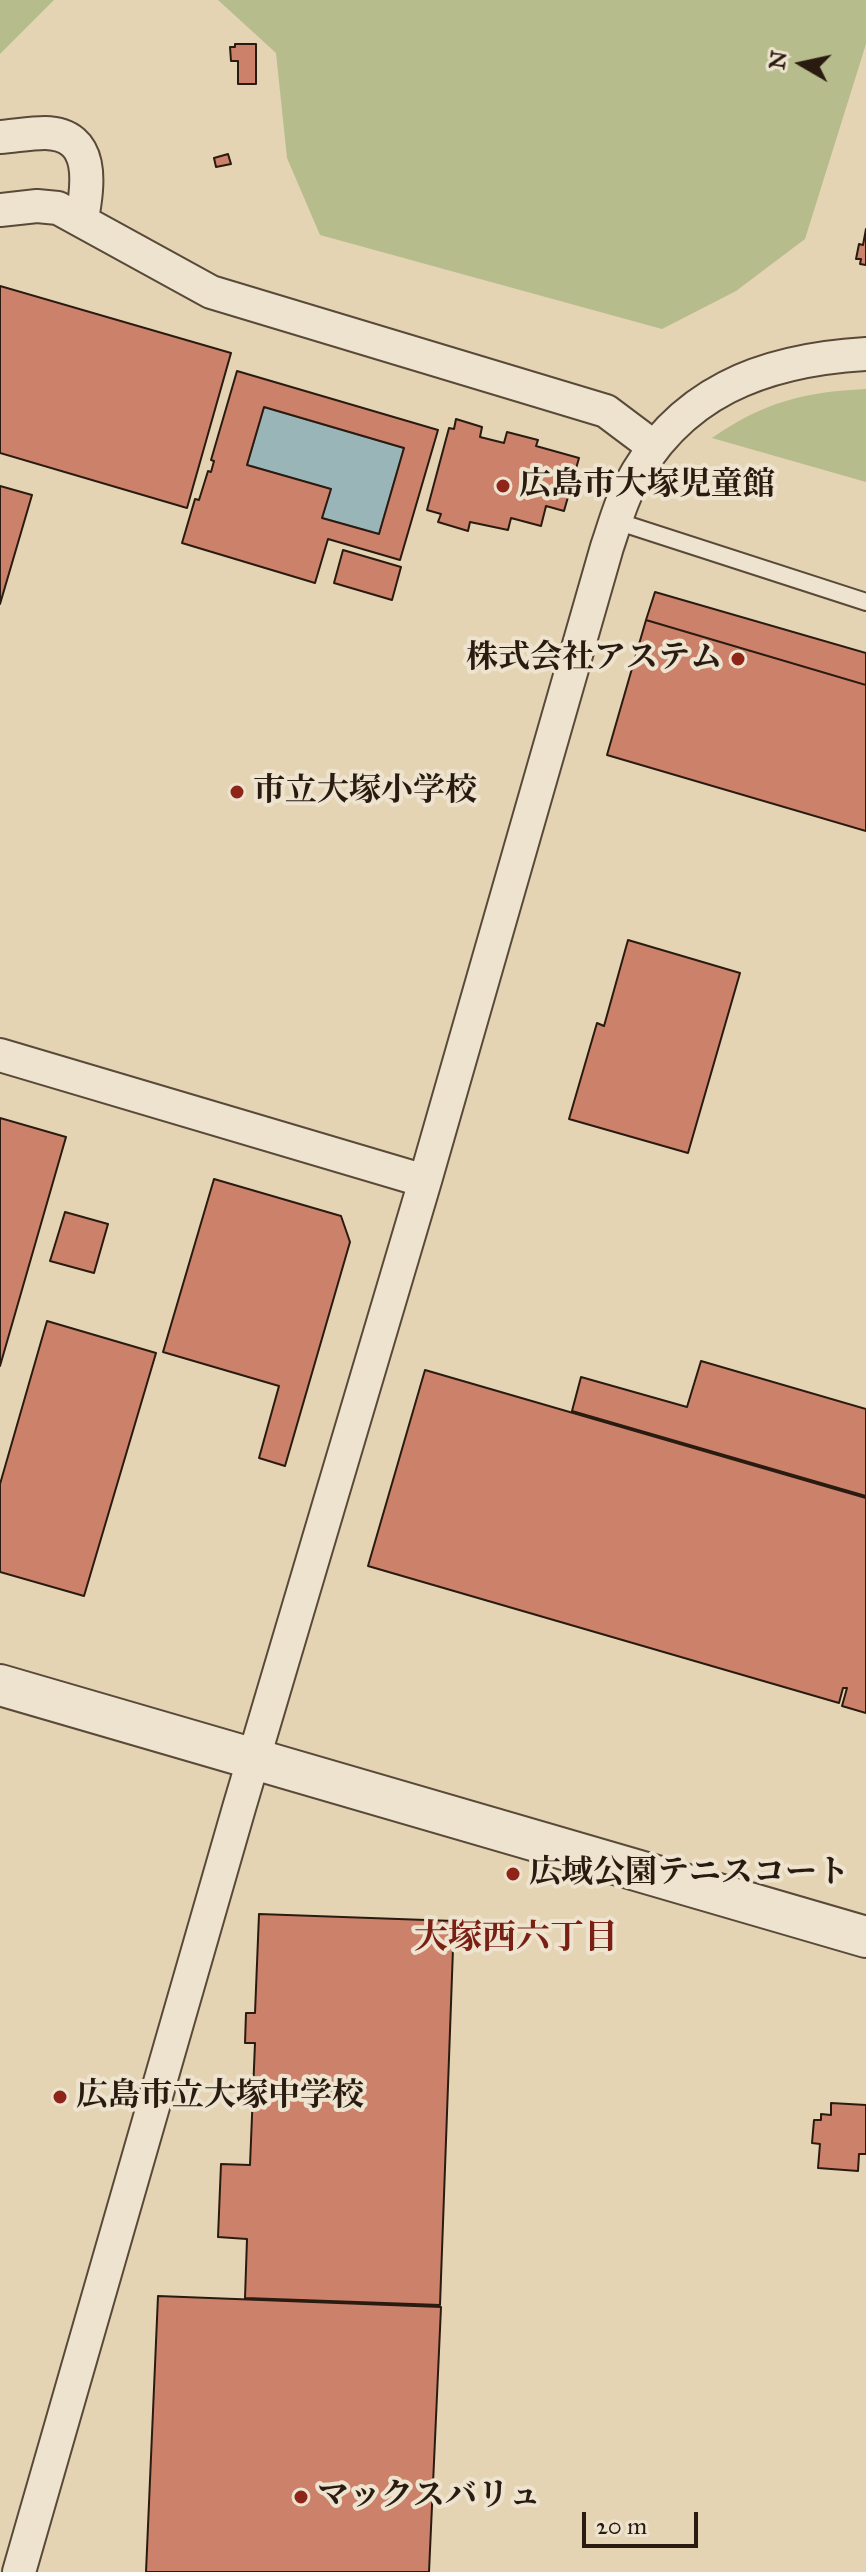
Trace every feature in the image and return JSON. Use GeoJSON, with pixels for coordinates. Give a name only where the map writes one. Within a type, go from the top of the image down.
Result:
{"type":"FeatureCollection","features":[{"type":"Feature","properties":{"kind":"street"},"geometry":{"type":"LineString","coordinates":[[0,137],[52,134],[67,139],[79,150],[87,174],[82,219]]}},
{"type":"Feature","properties":{"kind":"street"},"geometry":{"type":"LineString","coordinates":[[0,210],[18,206],[58,208],[211,292],[606,411],[654,447]]}},
{"type":"Feature","properties":{"kind":"street"},"geometry":{"type":"LineString","coordinates":[[19,2572],[616,521],[635,477],[654,447],[693,409],[738,381],[789,363],[866,354]]}},
{"type":"Feature","properties":{"kind":"street"},"geometry":{"type":"LineString","coordinates":[[0,1055],[425,1181]]}},
{"type":"Feature","properties":{"kind":"street"},"geometry":{"type":"LineString","coordinates":[[0,1685],[866,1937]]}},
{"type":"Feature","properties":{"kind":"lane"},"geometry":{"type":"LineString","coordinates":[[616,521],[866,602]]}},
{"type":"Feature","properties":{"kind":"green space"},"geometry":{"type":"Polygon","coordinates":[[[0,0],[54,0],[0,54],[0,0]]]}},
{"type":"Feature","properties":{"kind":"green space"},"geometry":{"type":"Polygon","coordinates":[[[218,0],[866,0],[866,44],[805,239],[736,291],[662,329],[320,235],[287,158],[276,53],[218,0]]]}},
{"type":"Feature","properties":{"kind":"green space"},"geometry":{"type":"Polygon","coordinates":[[[866,389],[866,482],[712,438],[749,416],[785,401],[866,389]]]}},
{"type":"Feature","properties":{"kind":"water"},"geometry":{"type":"Polygon","coordinates":[[[264,407],[404,448],[379,534],[322,518],[330,489],[247,465],[264,407]]]}},
{"type":"Feature","properties":{"kind":"building"},"geometry":{"type":"Polygon","coordinates":[[[235,44],[256,44],[256,84],[238,84],[238,61],[231,61],[230,47],[235,47],[235,44]]]}},
{"type":"Feature","properties":{"kind":"building"},"geometry":{"type":"Polygon","coordinates":[[[228,154],[231,164],[216,167],[214,158],[228,154]]]}},
{"type":"Feature","properties":{"kind":"building"},"geometry":{"type":"Polygon","coordinates":[[[866,229],[866,265],[860,264],[861,259],[856,259],[866,229]]]}},
{"type":"Feature","properties":{"kind":"building"},"geometry":{"type":"Polygon","coordinates":[[[0,286],[231,353],[187,508],[0,453],[0,286]]]}},
{"type":"Feature","properties":{"kind":"building"},"geometry":{"type":"Polygon","coordinates":[[[237,371],[438,430],[400,560],[328,539],[315,583],[182,543],[195,499],[199,500],[208,471],[211,472],[214,461],[211,460],[237,371]],[[264,407],[247,465],[331,489],[322,518],[379,534],[404,448],[264,407]]]}},
{"type":"Feature","properties":{"kind":"building"},"geometry":{"type":"Polygon","coordinates":[[[456,419],[482,427],[480,437],[504,443],[507,432],[538,440],[536,446],[579,458],[564,511],[546,506],[541,526],[511,518],[508,530],[470,522],[468,531],[438,522],[441,514],[427,510],[449,428],[454,429],[456,419]]]}},
{"type":"Feature","properties":{"kind":"building"},"geometry":{"type":"Polygon","coordinates":[[[0,486],[32,495],[0,604],[0,486]]]}},
{"type":"Feature","properties":{"kind":"building"},"geometry":{"type":"Polygon","coordinates":[[[343,550],[401,567],[392,600],[334,583],[343,550]]]}},
{"type":"Feature","properties":{"kind":"building"},"geometry":{"type":"Polygon","coordinates":[[[655,592],[866,653],[866,685],[646,620],[655,592]]]}},
{"type":"Feature","properties":{"kind":"building"},"geometry":{"type":"Polygon","coordinates":[[[646,620],[866,685],[866,831],[607,755],[646,620]]]}},
{"type":"Feature","properties":{"kind":"building"},"geometry":{"type":"Polygon","coordinates":[[[628,940],[740,973],[688,1153],[569,1119],[597,1023],[604,1026],[628,940]]]}},
{"type":"Feature","properties":{"kind":"building"},"geometry":{"type":"Polygon","coordinates":[[[0,1118],[66,1137],[0,1366],[0,1118]]]}},
{"type":"Feature","properties":{"kind":"building"},"geometry":{"type":"Polygon","coordinates":[[[214,1179],[341,1216],[350,1242],[285,1466],[259,1458],[279,1386],[163,1352],[214,1179]]]}},
{"type":"Feature","properties":{"kind":"building"},"geometry":{"type":"Polygon","coordinates":[[[65,1212],[108,1224],[94,1273],[50,1261],[65,1212]]]}},
{"type":"Feature","properties":{"kind":"building"},"geometry":{"type":"Polygon","coordinates":[[[47,1321],[156,1353],[84,1596],[0,1572],[0,1484],[47,1321]]]}},
{"type":"Feature","properties":{"kind":"building"},"geometry":{"type":"Polygon","coordinates":[[[701,1361],[866,1409],[866,1496],[572,1411],[581,1377],[687,1407],[701,1361]]]}},
{"type":"Feature","properties":{"kind":"building"},"geometry":{"type":"Polygon","coordinates":[[[425,1370],[866,1498],[866,1713],[842,1706],[847,1688],[843,1688],[839,1703],[368,1566],[425,1370]]]}},
{"type":"Feature","properties":{"kind":"building"},"geometry":{"type":"Polygon","coordinates":[[[259,1914],[454,1921],[440,2305],[245,2298],[247,2239],[218,2237],[221,2164],[250,2165],[255,2043],[245,2043],[246,2013],[255,2013],[259,1914]]]}},
{"type":"Feature","properties":{"kind":"building"},"geometry":{"type":"Polygon","coordinates":[[[831,2103],[866,2105],[866,2154],[859,2154],[858,2171],[818,2168],[820,2144],[812,2143],[814,2120],[821,2120],[821,2114],[831,2115],[831,2103]]]}},
{"type":"Feature","properties":{"kind":"building"},"geometry":{"type":"Polygon","coordinates":[[[158,2296],[441,2307],[429,2572],[146,2572],[158,2296]]]}},
{"type":"Feature","properties":{"kind":"place","name":"広島市大塚児童館"},"geometry":{"type":"Point","coordinates":[503,486]}},
{"type":"Feature","properties":{"kind":"place","name":"株式会社アステム"},"geometry":{"type":"Point","coordinates":[738,659]}},
{"type":"Feature","properties":{"kind":"place","name":"市立大塚小学校"},"geometry":{"type":"Point","coordinates":[237,792]}},
{"type":"Feature","properties":{"kind":"place","name":"広域公園テニスコート"},"geometry":{"type":"Point","coordinates":[513,1874]}},
{"type":"Feature","properties":{"kind":"place","name":"広島市立大塚中学校"},"geometry":{"type":"Point","coordinates":[60,2097]}},
{"type":"Feature","properties":{"kind":"place","name":"マックスバリュ"},"geometry":{"type":"Point","coordinates":[301,2497]}},
{"type":"Feature","properties":{"kind":"district","name":"大塚西六丁目"},"geometry":{"type":"Point","coordinates":[516,1940]}}]}
